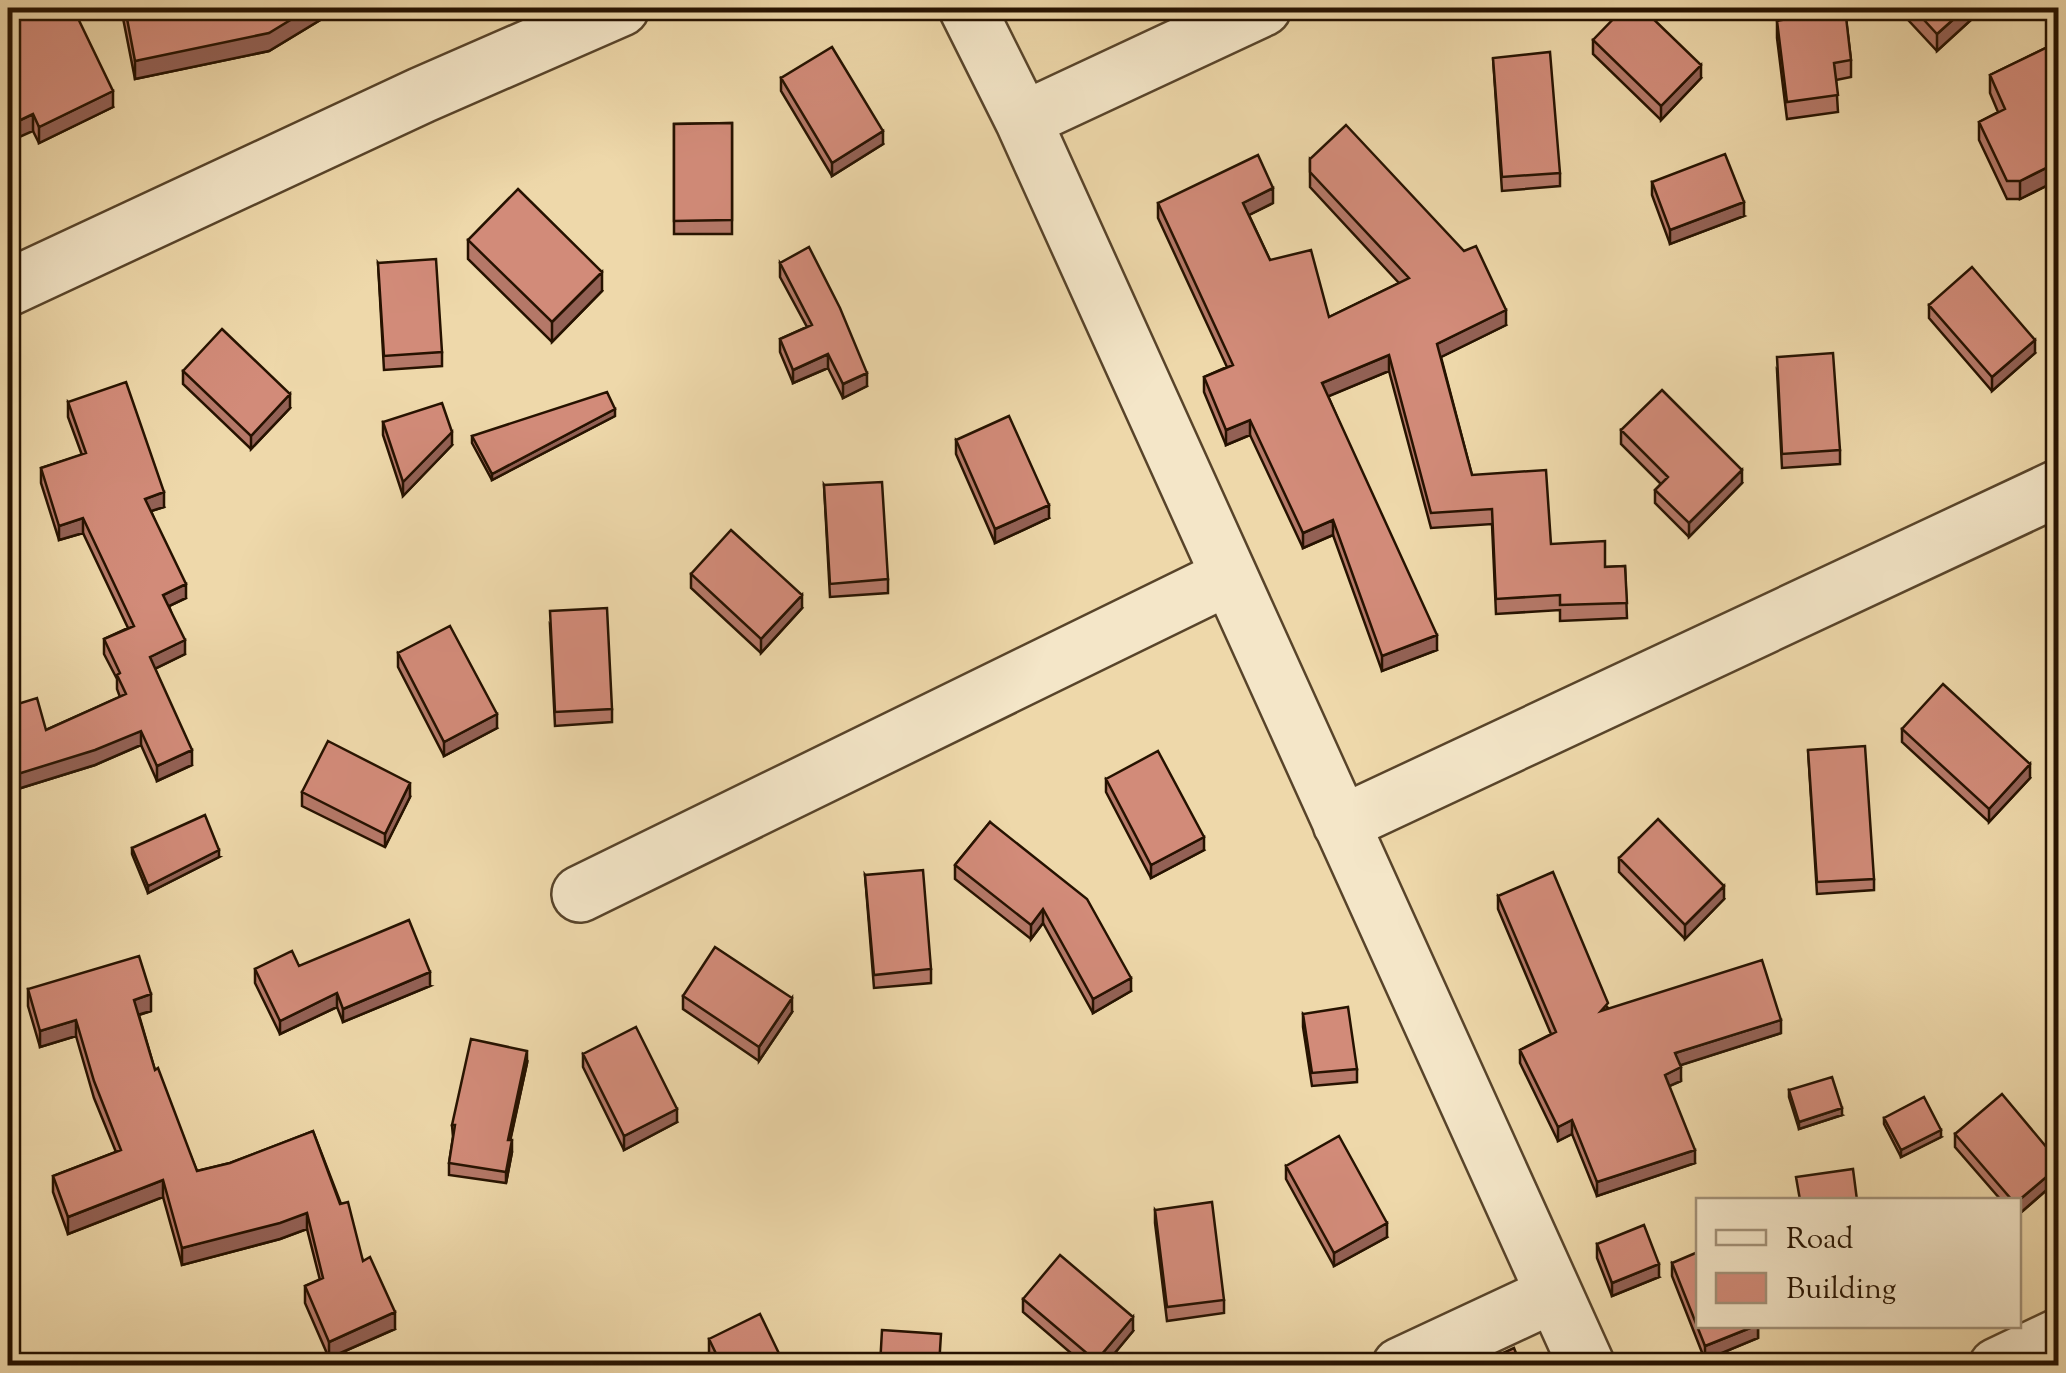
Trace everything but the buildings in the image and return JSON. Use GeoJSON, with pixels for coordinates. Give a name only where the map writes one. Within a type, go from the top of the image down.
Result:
{"type":"FeatureCollection","features":[{"type":"Feature","properties":{"kind":"street"},"geometry":{"type":"LineString","coordinates":[[8,288],[422,95],[621,8]]}},
{"type":"Feature","properties":{"kind":"street"},"geometry":{"type":"LineString","coordinates":[[967,8],[1023,120],[1587,1366]]}},
{"type":"Feature","properties":{"kind":"street"},"geometry":{"type":"LineString","coordinates":[[1023,120],[1262,8]]}},
{"type":"Feature","properties":{"kind":"street"},"geometry":{"type":"LineString","coordinates":[[1341,824],[2058,488]]}},
{"type":"Feature","properties":{"kind":"street"},"geometry":{"type":"LineString","coordinates":[[580,894],[1228,577]]}},
{"type":"Feature","properties":{"kind":"street"},"geometry":{"type":"LineString","coordinates":[[1400,1366],[1554,1294]]}},
{"type":"Feature","properties":{"kind":"street"},"geometry":{"type":"LineString","coordinates":[[1998,1366],[2058,1337]]}}]}
